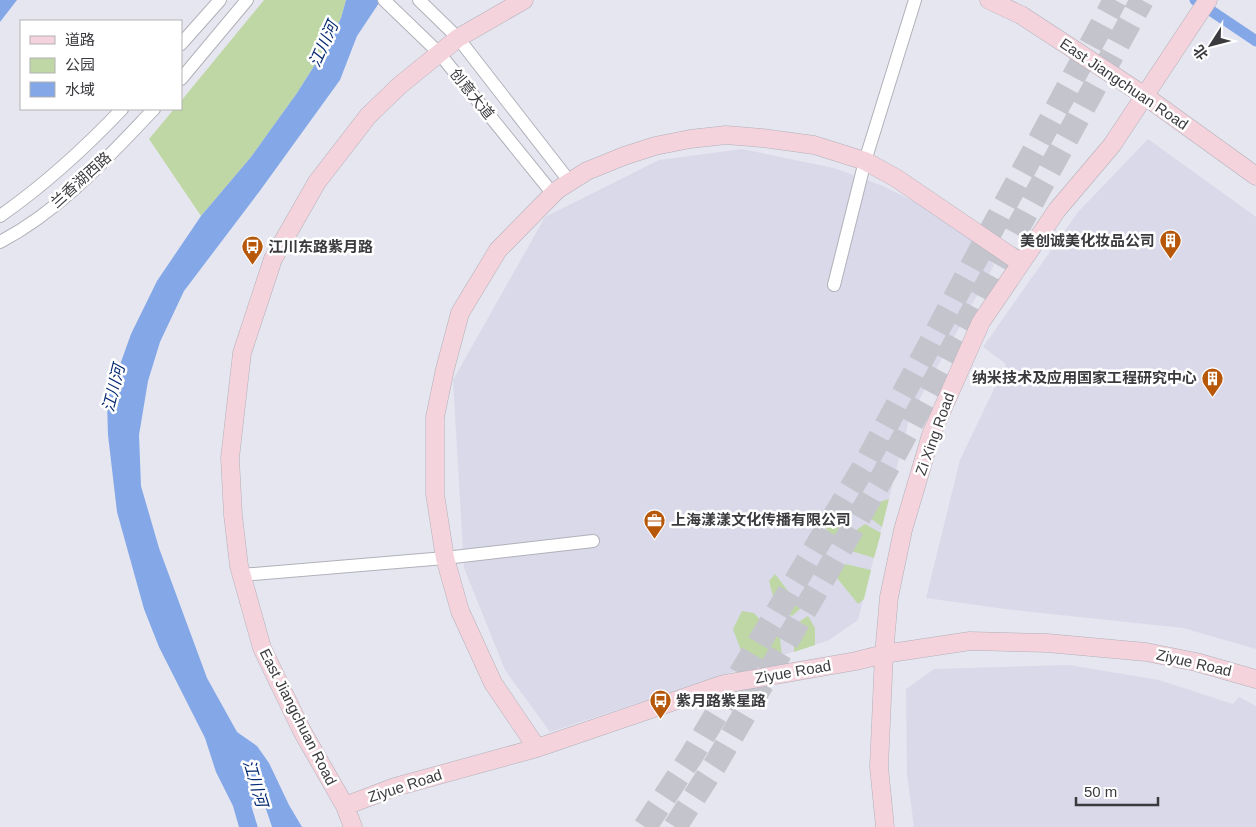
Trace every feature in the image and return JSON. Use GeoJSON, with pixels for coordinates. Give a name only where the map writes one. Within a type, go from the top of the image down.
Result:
{"type":"FeatureCollection","features":[{"type":"Feature","properties":{"kind":"street"},"geometry":{"type":"LineString","coordinates":[[182,43],[220,0]]}},
{"type":"Feature","properties":{"kind":"street"},"geometry":{"type":"LineString","coordinates":[[182,78],[247,0]]}},
{"type":"Feature","properties":{"kind":"street"},"geometry":{"type":"LineString","coordinates":[[419,0],[458,38],[570,182]]}},
{"type":"Feature","properties":{"kind":"street","name":"East Jiangchuan Road"},"geometry":{"type":"LineString","coordinates":[[353,827],[344,806],[302,731],[262,648],[242,575],[233,515],[230,458],[242,353],[273,259],[317,182],[368,116],[400,86],[458,38],[524,0]]}},
{"type":"Feature","properties":{"kind":"street"},"geometry":{"type":"LineString","coordinates":[[834,285],[865,161],[915,0]]}},
{"type":"Feature","properties":{"kind":"street","name":"East Jiangchuan Road"},"geometry":{"type":"LineString","coordinates":[[989,0],[1021,15],[1145,96],[1256,176]]}},
{"type":"Feature","properties":{"kind":"street","name":"Zi Xing Road"},"geometry":{"type":"LineString","coordinates":[[885,827],[879,767],[884,654],[889,597],[903,530],[931,435],[981,322],[1057,210],[1112,145],[1208,0]]}},
{"type":"Feature","properties":{"kind":"street","name":"创意大道"},"geometry":{"type":"LineString","coordinates":[[386,2],[439,53],[553,194]]}},
{"type":"Feature","properties":{"kind":"street","name":"兰香湖西路"},"geometry":{"type":"LineString","coordinates":[[0,216],[32,193],[83,150],[121,110]]}},
{"type":"Feature","properties":{"kind":"street","name":"兰香湖西路"},"geometry":{"type":"LineString","coordinates":[[0,242],[40,217],[85,181],[153,110]]}},
{"type":"Feature","properties":{"kind":"street"},"geometry":{"type":"LineString","coordinates":[[537,748],[494,683],[460,611],[445,558],[436,494],[435,418],[445,369],[460,313],[498,250],[553,194],[587,171],[655,146],[690,139],[726,135],[814,145],[865,161],[896,178],[1021,263]]}},
{"type":"Feature","properties":{"kind":"street"},"geometry":{"type":"LineString","coordinates":[[242,575],[445,558],[592,541]]}},
{"type":"Feature","properties":{"kind":"street","name":"Ziyue Road"},"geometry":{"type":"LineString","coordinates":[[344,806],[395,787],[537,748],[724,684],[970,640],[1047,643],[1146,652],[1196,662],[1256,679]]}},
{"type":"Feature","properties":{"kind":"shaded area"},"geometry":{"type":"Polygon","coordinates":[[[1148,139],[1256,217],[1256,649],[1183,628],[1005,609],[926,598],[960,460],[1006,364],[983,347],[1078,212],[1148,139]]]}},
{"type":"Feature","properties":{"kind":"shaded area"},"geometry":{"type":"Polygon","coordinates":[[[742,149],[834,168],[883,186],[921,205],[968,235],[994,265],[910,416],[858,620],[829,640],[550,732],[505,670],[464,568],[453,380],[545,217],[659,160],[742,149]]]}},
{"type":"Feature","properties":{"kind":"shaded area"},"geometry":{"type":"Polygon","coordinates":[[[1069,665],[1159,680],[1233,704],[1239,697],[1256,706],[1256,827],[914,827],[907,775],[906,689],[934,669],[1069,665]]]}},
{"type":"Feature","properties":{"kind":"green space"},"geometry":{"type":"Polygon","coordinates":[[[264,0],[346,0],[341,18],[328,44],[297,93],[251,157],[201,216],[149,139],[173,110],[182,110],[182,100],[264,0]]]}},
{"type":"Feature","properties":{"kind":"green space"},"geometry":{"type":"Polygon","coordinates":[[[889,499],[882,527],[869,517],[873,504],[889,499]]]}},
{"type":"Feature","properties":{"kind":"green space"},"geometry":{"type":"Polygon","coordinates":[[[835,511],[849,519],[840,547],[821,522],[835,511]]]}},
{"type":"Feature","properties":{"kind":"green space"},"geometry":{"type":"Polygon","coordinates":[[[865,524],[881,533],[874,558],[845,549],[855,531],[865,524]]]}},
{"type":"Feature","properties":{"kind":"green space"},"geometry":{"type":"Polygon","coordinates":[[[845,564],[871,570],[864,599],[858,604],[837,578],[845,564]]]}},
{"type":"Feature","properties":{"kind":"green space"},"geometry":{"type":"Polygon","coordinates":[[[775,574],[801,608],[792,616],[776,607],[769,581],[775,574]]]}},
{"type":"Feature","properties":{"kind":"green space"},"geometry":{"type":"Polygon","coordinates":[[[742,611],[754,613],[770,630],[779,631],[782,656],[747,667],[733,629],[742,611]]]}},
{"type":"Feature","properties":{"kind":"green space"},"geometry":{"type":"Polygon","coordinates":[[[808,616],[815,628],[815,645],[794,652],[794,625],[808,616]]]}},
{"type":"Feature","properties":{"kind":"water"},"geometry":{"type":"Polygon","coordinates":[[[0,0],[17,0],[0,22],[0,0]]]}},
{"type":"Feature","properties":{"kind":"water"},"geometry":{"type":"Polygon","coordinates":[[[346,0],[381,0],[357,36],[340,80],[184,291],[160,342],[148,381],[139,435],[141,486],[159,548],[207,678],[237,732],[257,746],[269,763],[302,827],[272,827],[264,803],[254,800],[248,812],[252,827],[239,827],[233,806],[216,772],[205,738],[159,647],[144,609],[117,512],[108,435],[107,401],[131,334],[157,281],[201,216],[251,157],[297,93],[328,44],[341,18],[346,0]]]}},
{"type":"Feature","properties":{"kind":"waterway","name":"江川河"},"geometry":{"type":"LineString","coordinates":[[1195,0],[1256,41]]}},
{"type":"Feature","properties":{"kind":"waterway","name":"江川河"},"geometry":{"type":"LineString","coordinates":[[243,798],[252,827]]}},
{"type":"Feature","properties":{"kind":"tunnel"},"geometry":{"type":"LineString","coordinates":[[645,827],[692,755],[865,465],[1115,0]]}},
{"type":"Feature","properties":{"kind":"tunnel"},"geometry":{"type":"LineString","coordinates":[[675,827],[715,765],[884,474],[1142,0]]}},
{"type":"Feature","properties":{"kind":"place","name":"美创诚美化妆品公司"},"geometry":{"type":"Point","coordinates":[1171,260]}},
{"type":"Feature","properties":{"kind":"place","name":"江川东路紫月路"},"geometry":{"type":"Point","coordinates":[252,266]}},
{"type":"Feature","properties":{"kind":"place","name":"纳米技术及应用国家工程研究中心"},"geometry":{"type":"Point","coordinates":[1213,397]}},
{"type":"Feature","properties":{"kind":"place","name":"上海漾漾文化传播有限公司"},"geometry":{"type":"Point","coordinates":[655,539]}},
{"type":"Feature","properties":{"kind":"place","name":"紫月路紫星路"},"geometry":{"type":"Point","coordinates":[660,720]}}]}
